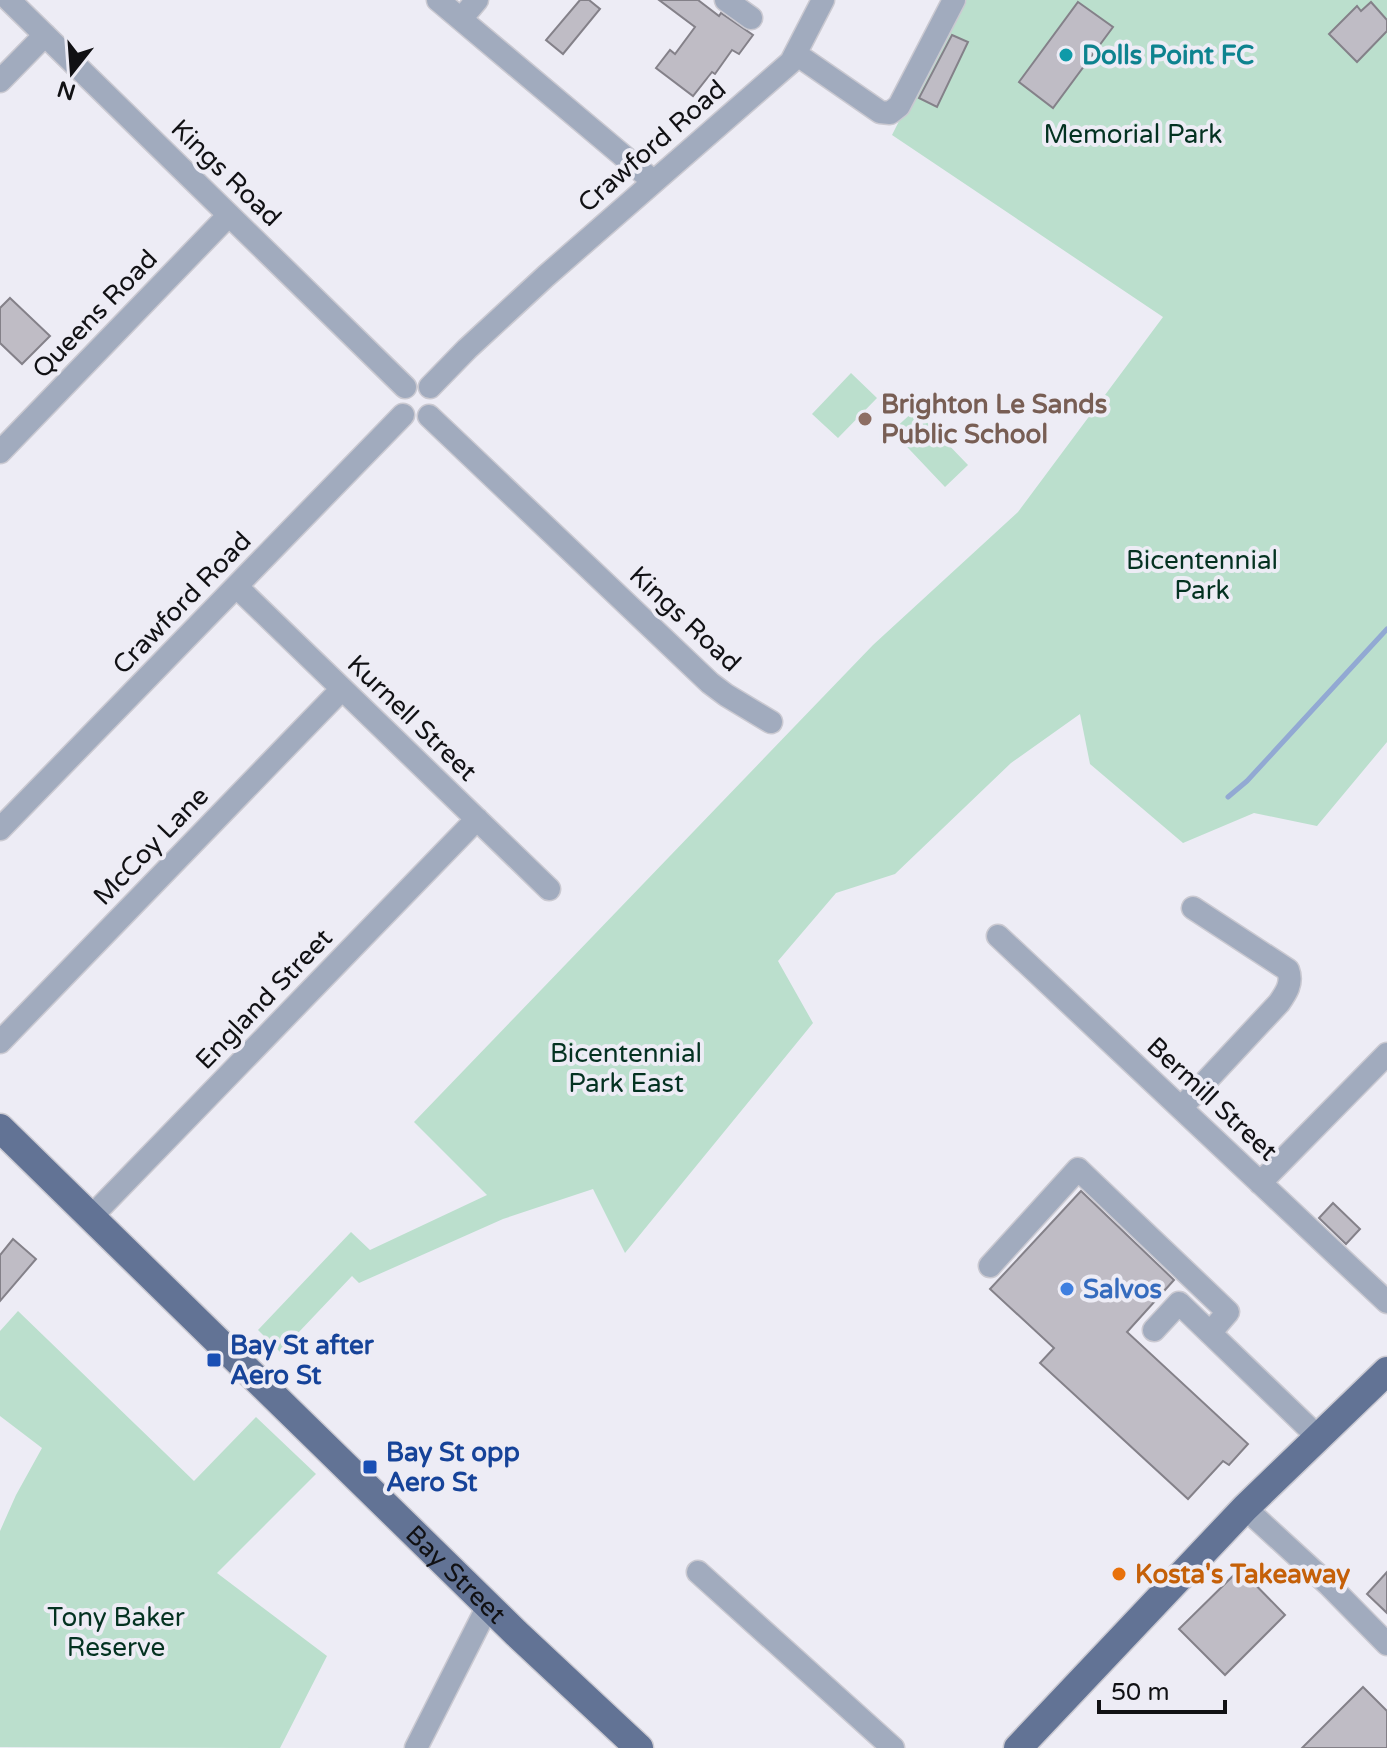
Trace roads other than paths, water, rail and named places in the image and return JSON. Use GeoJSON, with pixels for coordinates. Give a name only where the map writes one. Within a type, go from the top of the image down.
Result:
{"type":"FeatureCollection","features":[{"type":"Feature","properties":{"kind":"main road","name":"Bay Street"},"geometry":{"type":"LineString","coordinates":[[0,1128],[488,1606],[639,1748]]}},
{"type":"Feature","properties":{"kind":"main road"},"geometry":{"type":"LineString","coordinates":[[1018,1748],[1245,1508],[1387,1371]]}},
{"type":"Feature","properties":{"kind":"street","name":"Kings Road"},"geometry":{"type":"LineString","coordinates":[[9,0],[405,387]]}},
{"type":"Feature","properties":{"kind":"street"},"geometry":{"type":"LineString","coordinates":[[438,0],[653,181]]}},
{"type":"Feature","properties":{"kind":"street"},"geometry":{"type":"LineString","coordinates":[[461,19],[477,0]]}},
{"type":"Feature","properties":{"kind":"street"},"geometry":{"type":"LineString","coordinates":[[726,0],[751,18]]}},
{"type":"Feature","properties":{"kind":"street","name":"Crawford Road"},"geometry":{"type":"LineString","coordinates":[[430,387],[534,286],[791,62],[823,0]]}},
{"type":"Feature","properties":{"kind":"street"},"geometry":{"type":"LineString","coordinates":[[796,54],[880,112],[890,113],[899,106],[954,0]]}},
{"type":"Feature","properties":{"kind":"street"},"geometry":{"type":"LineString","coordinates":[[0,81],[45,35]]}},
{"type":"Feature","properties":{"kind":"street","name":"Queens Road"},"geometry":{"type":"LineString","coordinates":[[0,452],[229,215]]}},
{"type":"Feature","properties":{"kind":"street"},"geometry":{"type":"LineString","coordinates":[[417,383],[430,387],[436,402],[429,416],[416,420],[403,415],[398,400],[405,387],[417,383]]}},
{"type":"Feature","properties":{"kind":"street","name":"Crawford Road"},"geometry":{"type":"LineString","coordinates":[[0,829],[403,415]]}},
{"type":"Feature","properties":{"kind":"street","name":"Kings Road"},"geometry":{"type":"LineString","coordinates":[[429,416],[710,683],[771,722]]}},
{"type":"Feature","properties":{"kind":"street","name":"Kurnell Street"},"geometry":{"type":"LineString","coordinates":[[237,587],[549,889]]}},
{"type":"Feature","properties":{"kind":"street","name":"McCoy Lane"},"geometry":{"type":"LineString","coordinates":[[0,1042],[342,689]]}},
{"type":"Feature","properties":{"kind":"street","name":"England Street"},"geometry":{"type":"LineString","coordinates":[[91,1217],[477,819]]}},
{"type":"Feature","properties":{"kind":"street"},"geometry":{"type":"LineString","coordinates":[[1181,1108],[1279,1003],[1291,977],[1288,970],[1193,908]]}},
{"type":"Feature","properties":{"kind":"street","name":"Bermill Street"},"geometry":{"type":"LineString","coordinates":[[998,936],[1387,1302]]}},
{"type":"Feature","properties":{"kind":"street"},"geometry":{"type":"LineString","coordinates":[[1260,1183],[1387,1054]]}},
{"type":"Feature","properties":{"kind":"street"},"geometry":{"type":"LineString","coordinates":[[990,1266],[1078,1169],[1228,1312],[1210,1333]]}},
{"type":"Feature","properties":{"kind":"street"},"geometry":{"type":"LineString","coordinates":[[1154,1330],[1179,1303],[1318,1437]]}},
{"type":"Feature","properties":{"kind":"street"},"geometry":{"type":"LineString","coordinates":[[1245,1508],[1329,1585],[1387,1644]]}},
{"type":"Feature","properties":{"kind":"street"},"geometry":{"type":"LineString","coordinates":[[698,1572],[893,1748]]}},
{"type":"Feature","properties":{"kind":"street"},"geometry":{"type":"LineString","coordinates":[[416,1748],[488,1606]]}},
{"type":"Feature","properties":{"kind":"waterway"},"geometry":{"type":"LineString","coordinates":[[1228,797],[1247,781],[1387,629]]}},
{"type":"Feature","properties":{"kind":"place","name":"Dolls Point FC"},"geometry":{"type":"Point","coordinates":[1066,55]}},
{"type":"Feature","properties":{"kind":"place","name":"Brighton Le Sands Public School"},"geometry":{"type":"Point","coordinates":[865,419]}},
{"type":"Feature","properties":{"kind":"place","name":"Salvos"},"geometry":{"type":"Point","coordinates":[1067,1289]}},
{"type":"Feature","properties":{"kind":"place","name":"Bay St after Aero St"},"geometry":{"type":"Point","coordinates":[214,1360]}},
{"type":"Feature","properties":{"kind":"place","name":"Bay St opp Aero St"},"geometry":{"type":"Point","coordinates":[370,1467]}},
{"type":"Feature","properties":{"kind":"place","name":"Kosta's Takeaway"},"geometry":{"type":"Point","coordinates":[1119,1574]}},
{"type":"Feature","properties":{"kind":"park label","name":"Memorial Park"},"geometry":{"type":"Point","coordinates":[1133,134]}},
{"type":"Feature","properties":{"kind":"park label","name":"Bicentennial Park"},"geometry":{"type":"Point","coordinates":[1202,575]}},
{"type":"Feature","properties":{"kind":"park label","name":"Bicentennial Park East"},"geometry":{"type":"Point","coordinates":[626,1068]}},
{"type":"Feature","properties":{"kind":"park label","name":"Tony Baker Reserve"},"geometry":{"type":"Point","coordinates":[116,1632]}}]}
